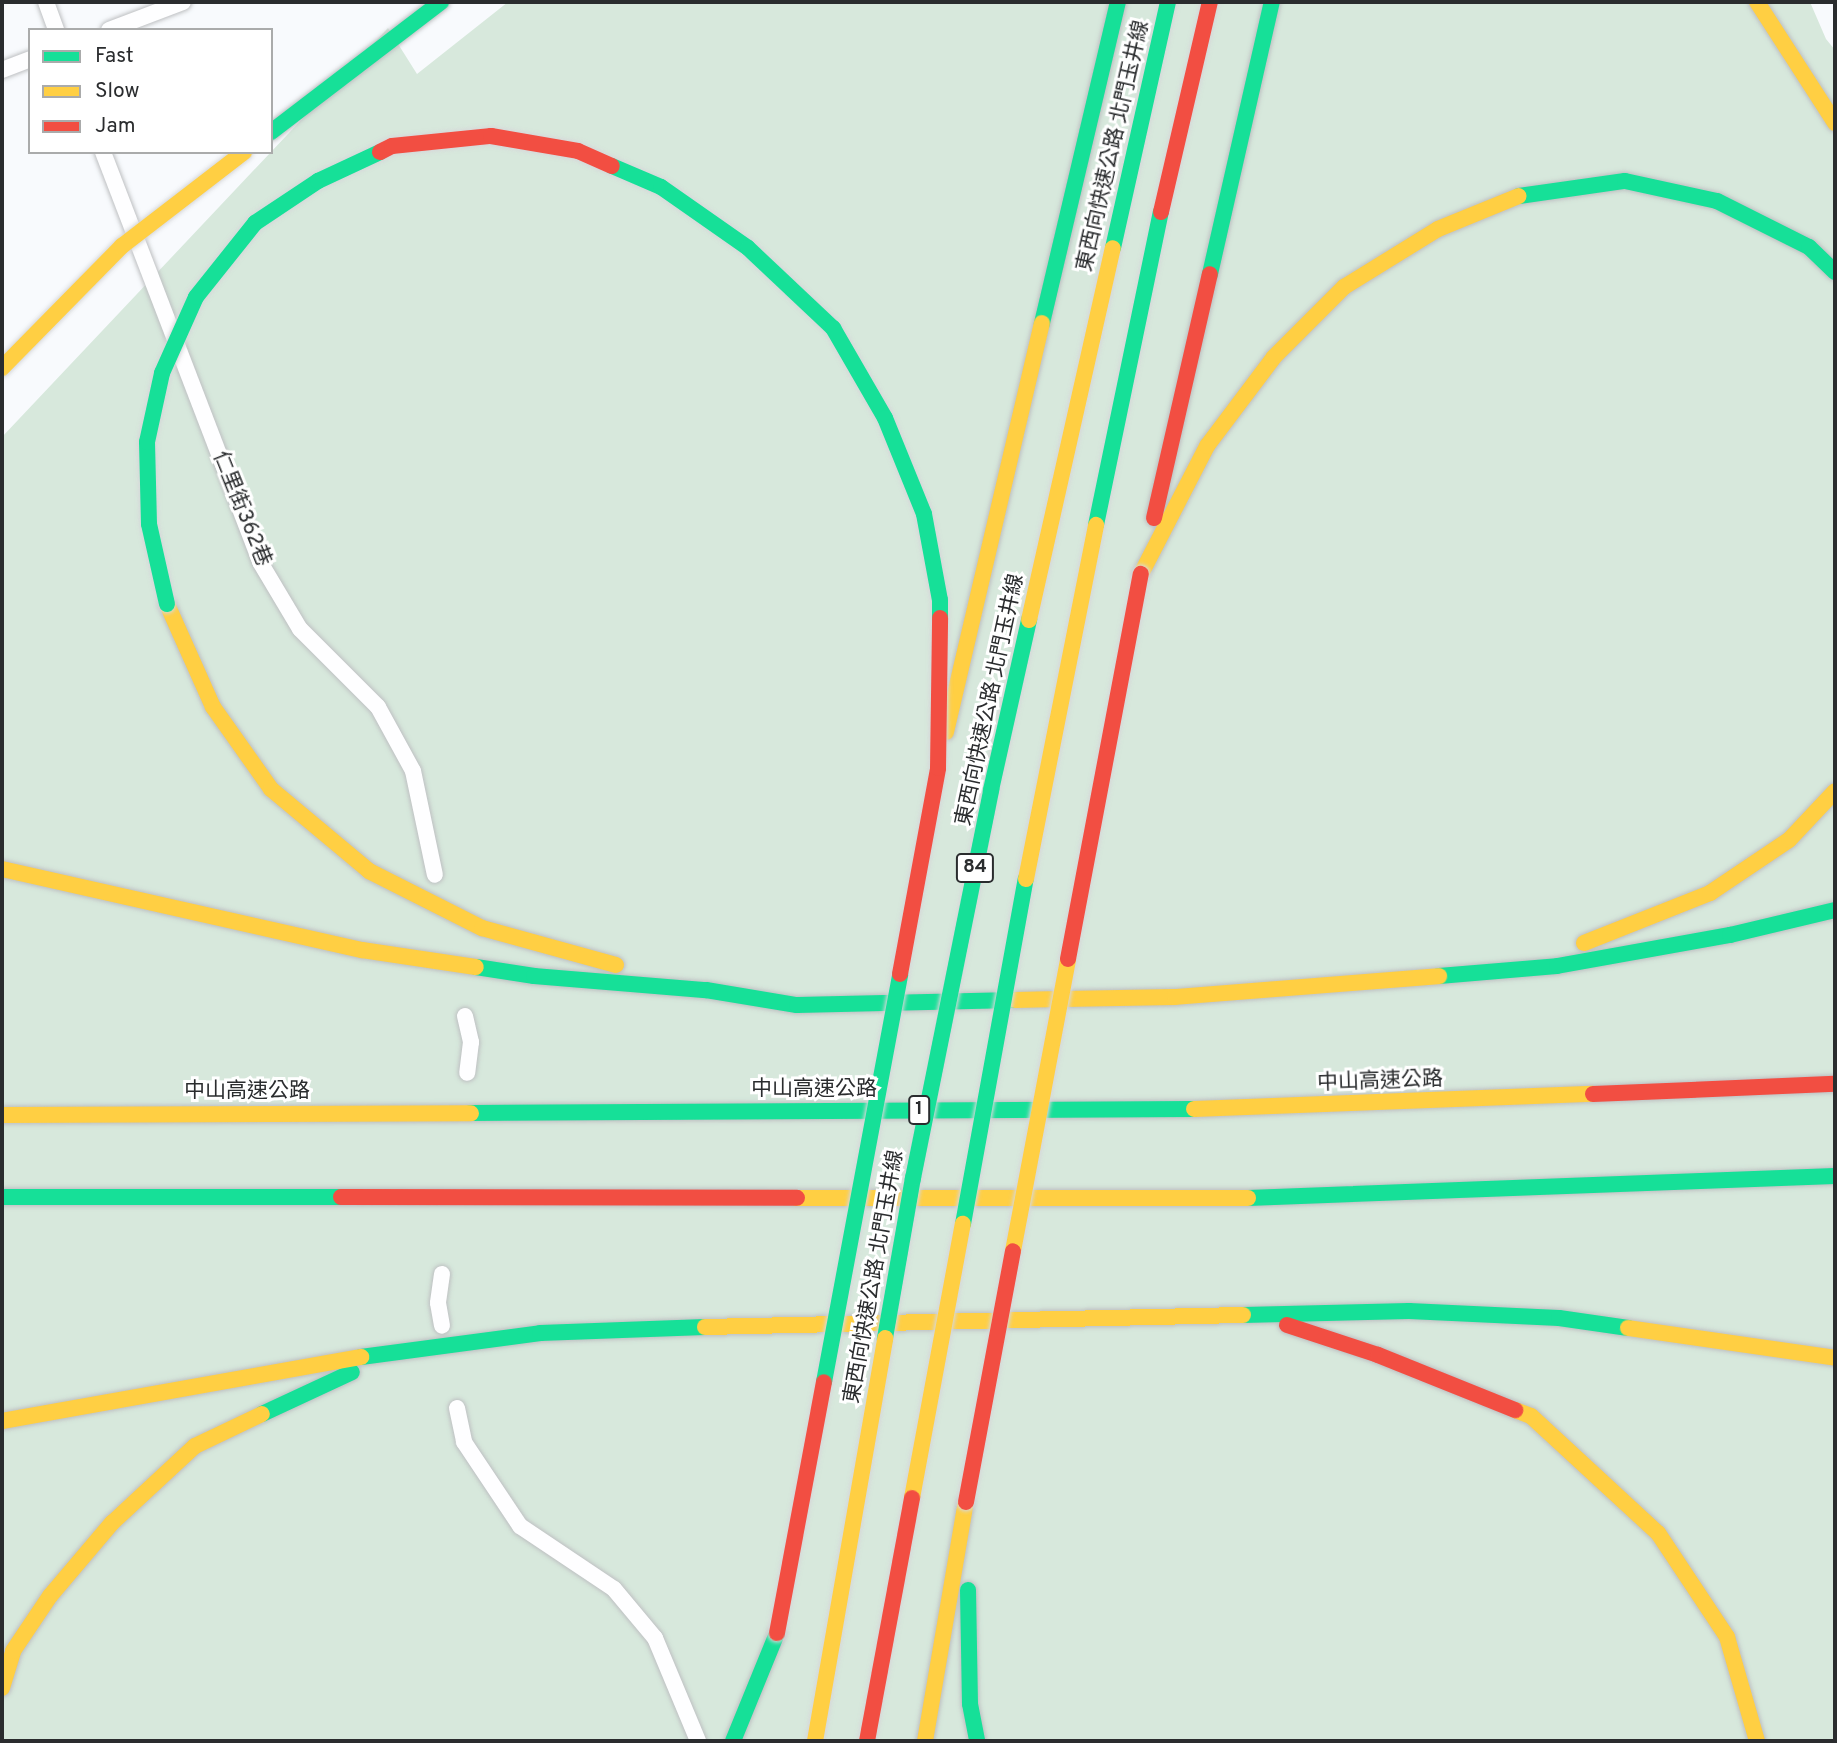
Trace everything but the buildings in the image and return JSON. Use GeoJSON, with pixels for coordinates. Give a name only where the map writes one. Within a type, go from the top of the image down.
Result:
{"type":"FeatureCollection","features":[{"type":"Feature","properties":{"kind":"highway"},"geometry":{"type":"LineString","coordinates":[[273,130],[441,2]]}},
{"type":"Feature","properties":{"kind":"highway"},"geometry":{"type":"LineString","coordinates":[[766,1701],[938,768],[1118,2]]}},
{"type":"Feature","properties":{"kind":"highway","name":"東西向快速公路 北門玉井線"},"geometry":{"type":"LineString","coordinates":[[815,1741],[913,1178],[989,803],[1168,2]]}},
{"type":"Feature","properties":{"kind":"highway","name":"84"},"geometry":{"type":"LineString","coordinates":[[867,1741],[1044,786],[1141,298],[1210,2]]}},
{"type":"Feature","properties":{"kind":"highway"},"geometry":{"type":"LineString","coordinates":[[925,1741],[966,1502],[1141,574],[1272,2]]}},
{"type":"Feature","properties":{"kind":"highway"},"geometry":{"type":"LineString","coordinates":[[1757,2],[1835,123]]}},
{"type":"Feature","properties":{"kind":"highway"},"geometry":{"type":"LineString","coordinates":[[706,990],[482,928],[369,871],[271,789],[214,707],[167,604],[149,523],[147,442],[162,373],[196,297],[255,223],[318,181],[392,146],[491,136],[578,151],[661,187],[748,248],[833,328],[879,407],[924,514],[940,600],[938,768]]}},
{"type":"Feature","properties":{"kind":"highway"},"geometry":{"type":"LineString","coordinates":[[2,368],[122,246],[241,154]]}},
{"type":"Feature","properties":{"kind":"highway"},"geometry":{"type":"LineString","coordinates":[[1141,574],[1207,446],[1273,357],[1343,288],[1438,229],[1524,194],[1625,181],[1717,201],[1808,247],[1835,272]]}},
{"type":"Feature","properties":{"kind":"highway"},"geometry":{"type":"LineString","coordinates":[[1415,979],[1592,942],[1710,894],[1789,840],[1835,792]]}},
{"type":"Feature","properties":{"kind":"highway"},"geometry":{"type":"LineString","coordinates":[[2,869],[362,950],[534,976],[706,990],[797,1005],[1175,997],[1415,979],[1557,966],[1730,935],[1835,910]]}},
{"type":"Feature","properties":{"kind":"highway","name":"中山高速公路"},"geometry":{"type":"LineString","coordinates":[[2,1115],[1242,1109],[1835,1084]]}},
{"type":"Feature","properties":{"kind":"highway"},"geometry":{"type":"LineString","coordinates":[[2,1197],[1236,1198],[1835,1177]]}},
{"type":"Feature","properties":{"kind":"highway"},"geometry":{"type":"LineString","coordinates":[[2,1421],[400,1350],[540,1333],[754,1325],[1409,1311],[1559,1318],[1835,1358]]}},
{"type":"Feature","properties":{"kind":"highway"},"geometry":{"type":"LineString","coordinates":[[1261,1316],[1378,1354],[1531,1416],[1658,1533],[1727,1637],[1757,1741]]}},
{"type":"Feature","properties":{"kind":"highway"},"geometry":{"type":"LineString","coordinates":[[2,1688],[13,1651],[50,1595],[112,1523],[195,1446],[400,1350]]}},
{"type":"Feature","properties":{"kind":"highway"},"geometry":{"type":"LineString","coordinates":[[966,1502],[970,1704],[977,1741]]}},
{"type":"Feature","properties":{"kind":"highway"},"geometry":{"type":"LineString","coordinates":[[733,1741],[777,1633]]}},
{"type":"Feature","properties":{"kind":"lane"},"geometry":{"type":"LineString","coordinates":[[46,2],[55,28]]}},
{"type":"Feature","properties":{"kind":"lane"},"geometry":{"type":"LineString","coordinates":[[114,28],[183,2]]}},
{"type":"Feature","properties":{"kind":"lane"},"geometry":{"type":"LineString","coordinates":[[2,70],[28,60]]}},
{"type":"Feature","properties":{"kind":"lane","name":"仁里街362巷"},"geometry":{"type":"LineString","coordinates":[[104,154],[260,562],[300,629],[378,707],[413,771],[435,875]]}},
{"type":"Feature","properties":{"kind":"lane"},"geometry":{"type":"LineString","coordinates":[[465,1016],[471,1042],[467,1073]]}},
{"type":"Feature","properties":{"kind":"lane"},"geometry":{"type":"LineString","coordinates":[[442,1274],[438,1303],[442,1326]]}},
{"type":"Feature","properties":{"kind":"lane"},"geometry":{"type":"LineString","coordinates":[[457,1408],[464,1442],[520,1526],[614,1589],[656,1638],[698,1741]]}},
{"type":"Feature","properties":{"kind":"green space"},"geometry":{"type":"Polygon","coordinates":[[[508,2],[1810,2],[1826,39],[1835,50],[1835,1741],[2,1741],[2,437],[269,154],[273,154],[273,150],[388,28],[417,74],[508,2]]]}},
{"type":"Feature","properties":{"kind":"traffic: fast"},"geometry":{"type":"LineString","coordinates":[[273,130],[441,2]]}},
{"type":"Feature","properties":{"kind":"traffic: fast"},"geometry":{"type":"LineString","coordinates":[[1042,323],[1118,2]]}},
{"type":"Feature","properties":{"kind":"traffic: fast"},"geometry":{"type":"LineString","coordinates":[[1113,248],[1168,2]]}},
{"type":"Feature","properties":{"kind":"traffic: fast"},"geometry":{"type":"LineString","coordinates":[[1210,274],[1272,2]]}},
{"type":"Feature","properties":{"kind":"traffic: fast"},"geometry":{"type":"LineString","coordinates":[[167,604],[149,524],[147,442],[162,373],[196,297],[255,223],[318,181],[380,152]]}},
{"type":"Feature","properties":{"kind":"traffic: fast"},"geometry":{"type":"LineString","coordinates":[[612,166],[661,187],[748,248],[833,328],[885,418],[924,514],[940,600],[940,618]]}},
{"type":"Feature","properties":{"kind":"traffic: fast"},"geometry":{"type":"LineString","coordinates":[[1519,196],[1625,181],[1717,201],[1809,247],[1835,272]]}},
{"type":"Feature","properties":{"kind":"traffic: fast"},"geometry":{"type":"LineString","coordinates":[[1096,525],[1161,212]]}},
{"type":"Feature","properties":{"kind":"traffic: fast"},"geometry":{"type":"LineString","coordinates":[[885,1338],[913,1178],[991,790],[1029,620]]}},
{"type":"Feature","properties":{"kind":"traffic: fast"},"geometry":{"type":"LineString","coordinates":[[963,1224],[1026,879]]}},
{"type":"Feature","properties":{"kind":"traffic: fast"},"geometry":{"type":"LineString","coordinates":[[1439,976],[1557,966],[1730,935],[1835,910]]}},
{"type":"Feature","properties":{"kind":"traffic: fast"},"geometry":{"type":"LineString","coordinates":[[476,967],[534,976],[706,990],[797,1005],[1015,1000]]}},
{"type":"Feature","properties":{"kind":"traffic: fast"},"geometry":{"type":"LineString","coordinates":[[824,1382],[900,974]]}},
{"type":"Feature","properties":{"kind":"traffic: fast"},"geometry":{"type":"LineString","coordinates":[[471,1113],[1194,1109]]}},
{"type":"Feature","properties":{"kind":"traffic: fast"},"geometry":{"type":"LineString","coordinates":[[1248,1198],[1835,1176]]}},
{"type":"Feature","properties":{"kind":"traffic: fast"},"geometry":{"type":"LineString","coordinates":[[2,1197],[341,1197]]}},
{"type":"Feature","properties":{"kind":"traffic: fast"},"geometry":{"type":"LineString","coordinates":[[1243,1315],[1409,1311],[1559,1318],[1628,1328]]}},
{"type":"Feature","properties":{"kind":"traffic: fast"},"geometry":{"type":"LineString","coordinates":[[361,1357],[540,1333],[705,1327]]}},
{"type":"Feature","properties":{"kind":"traffic: fast"},"geometry":{"type":"LineString","coordinates":[[262,1414],[352,1372]]}},
{"type":"Feature","properties":{"kind":"traffic: fast"},"geometry":{"type":"LineString","coordinates":[[968,1590],[970,1704],[977,1741]]}},
{"type":"Feature","properties":{"kind":"traffic: fast"},"geometry":{"type":"LineString","coordinates":[[733,1741],[777,1633]]}},
{"type":"Feature","properties":{"kind":"traffic: slow"},"geometry":{"type":"LineString","coordinates":[[1757,2],[1835,123]]}},
{"type":"Feature","properties":{"kind":"traffic: slow"},"geometry":{"type":"LineString","coordinates":[[2,368],[122,246],[241,154]]}},
{"type":"Feature","properties":{"kind":"traffic: slow"},"geometry":{"type":"LineString","coordinates":[[1141,574],[1207,446],[1274,357],[1344,287],[1438,229],[1519,196]]}},
{"type":"Feature","properties":{"kind":"traffic: slow"},"geometry":{"type":"LineString","coordinates":[[1029,620],[1113,248]]}},
{"type":"Feature","properties":{"kind":"traffic: slow"},"geometry":{"type":"LineString","coordinates":[[946,732],[1042,323]]}},
{"type":"Feature","properties":{"kind":"traffic: slow"},"geometry":{"type":"LineString","coordinates":[[1026,879],[1096,525]]}},
{"type":"Feature","properties":{"kind":"traffic: slow"},"geometry":{"type":"LineString","coordinates":[[167,604],[213,707],[271,789],[369,871],[482,928],[616,965]]}},
{"type":"Feature","properties":{"kind":"traffic: slow"},"geometry":{"type":"LineString","coordinates":[[1584,943],[1710,893],[1789,840],[1835,791]]}},
{"type":"Feature","properties":{"kind":"traffic: slow"},"geometry":{"type":"LineString","coordinates":[[2,869],[362,950],[476,967]]}},
{"type":"Feature","properties":{"kind":"traffic: slow"},"geometry":{"type":"LineString","coordinates":[[1013,1251],[1068,959]]}},
{"type":"Feature","properties":{"kind":"traffic: slow"},"geometry":{"type":"LineString","coordinates":[[1015,1000],[1175,997],[1439,976]]}},
{"type":"Feature","properties":{"kind":"traffic: slow"},"geometry":{"type":"LineString","coordinates":[[1194,1109],[1593,1094]]}},
{"type":"Feature","properties":{"kind":"traffic: slow"},"geometry":{"type":"LineString","coordinates":[[2,1115],[471,1113]]}},
{"type":"Feature","properties":{"kind":"traffic: slow"},"geometry":{"type":"LineString","coordinates":[[797,1198],[1248,1198]]}},
{"type":"Feature","properties":{"kind":"traffic: slow"},"geometry":{"type":"LineString","coordinates":[[912,1498],[963,1224]]}},
{"type":"Feature","properties":{"kind":"traffic: slow"},"geometry":{"type":"LineString","coordinates":[[705,1327],[1243,1315]]}},
{"type":"Feature","properties":{"kind":"traffic: slow"},"geometry":{"type":"LineString","coordinates":[[1628,1328],[1835,1358]]}},
{"type":"Feature","properties":{"kind":"traffic: slow"},"geometry":{"type":"LineString","coordinates":[[815,1741],[885,1338]]}},
{"type":"Feature","properties":{"kind":"traffic: slow"},"geometry":{"type":"LineString","coordinates":[[2,1421],[361,1357]]}},
{"type":"Feature","properties":{"kind":"traffic: slow"},"geometry":{"type":"LineString","coordinates":[[1515,1410],[1531,1416],[1658,1533],[1727,1637],[1757,1741]]}},
{"type":"Feature","properties":{"kind":"traffic: slow"},"geometry":{"type":"LineString","coordinates":[[2,1688],[13,1651],[50,1596],[112,1523],[195,1446],[262,1414]]}},
{"type":"Feature","properties":{"kind":"traffic: slow"},"geometry":{"type":"LineString","coordinates":[[925,1741],[966,1502]]}},
{"type":"Feature","properties":{"kind":"traffic: jam"},"geometry":{"type":"LineString","coordinates":[[1161,212],[1210,2]]}},
{"type":"Feature","properties":{"kind":"traffic: jam"},"geometry":{"type":"LineString","coordinates":[[380,152],[392,146],[491,136],[578,151],[612,166]]}},
{"type":"Feature","properties":{"kind":"traffic: jam"},"geometry":{"type":"LineString","coordinates":[[1154,518],[1210,274]]}},
{"type":"Feature","properties":{"kind":"traffic: jam"},"geometry":{"type":"LineString","coordinates":[[1068,959],[1141,574]]}},
{"type":"Feature","properties":{"kind":"traffic: jam"},"geometry":{"type":"LineString","coordinates":[[900,974],[938,768],[940,618]]}},
{"type":"Feature","properties":{"kind":"traffic: jam"},"geometry":{"type":"LineString","coordinates":[[1593,1094],[1835,1084]]}},
{"type":"Feature","properties":{"kind":"traffic: jam"},"geometry":{"type":"LineString","coordinates":[[341,1197],[797,1198]]}},
{"type":"Feature","properties":{"kind":"traffic: jam"},"geometry":{"type":"LineString","coordinates":[[966,1502],[1013,1251]]}},
{"type":"Feature","properties":{"kind":"traffic: jam"},"geometry":{"type":"LineString","coordinates":[[1287,1325],[1378,1355],[1515,1410]]}},
{"type":"Feature","properties":{"kind":"traffic: jam"},"geometry":{"type":"LineString","coordinates":[[777,1633],[824,1382]]}},
{"type":"Feature","properties":{"kind":"traffic: jam"},"geometry":{"type":"LineString","coordinates":[[867,1741],[912,1498]]}}]}
